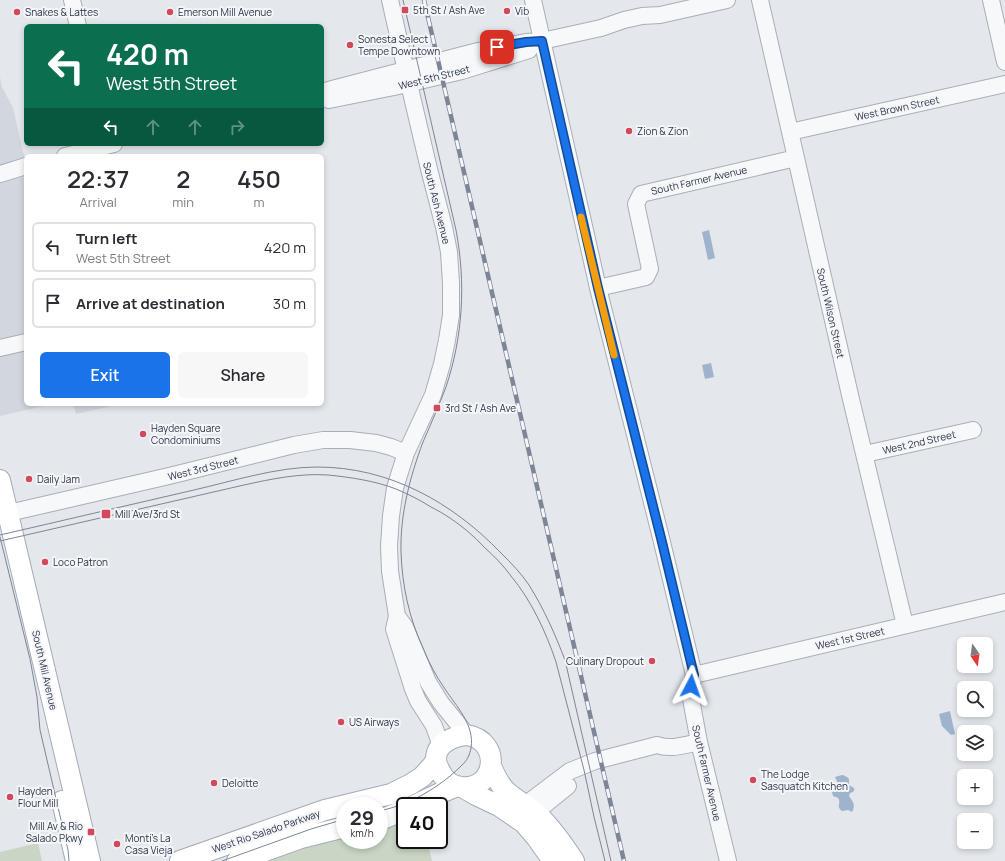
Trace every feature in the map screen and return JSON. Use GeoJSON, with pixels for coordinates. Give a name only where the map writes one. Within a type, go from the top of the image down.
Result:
{"type":"FeatureCollection","features":[{"type":"Feature","properties":{"kind":"main road","name":"South Mill Avenue"},"geometry":{"type":"LineString","coordinates":[[0,480],[4,515],[90,861]]}},
{"type":"Feature","properties":{"kind":"main road","name":"South Mill Avenue"},"geometry":{"type":"LineString","coordinates":[[0,540],[76,861]]}},
{"type":"Feature","properties":{"kind":"main road"},"geometry":{"type":"LineString","coordinates":[[432,797],[438,794],[465,790],[469,787],[475,786],[485,778],[491,766],[491,756],[484,744],[478,739],[467,735],[452,738],[439,753],[440,771],[451,784],[465,790],[499,806],[524,823],[553,861]]}},
{"type":"Feature","properties":{"kind":"main road","name":"West Rio Salado Parkway"},"geometry":{"type":"LineString","coordinates":[[180,861],[325,810],[391,794],[422,777],[432,766],[439,753]]}},
{"type":"Feature","properties":{"kind":"main road"},"geometry":{"type":"LineString","coordinates":[[491,766],[502,787],[549,825],[574,861]]}},
{"type":"Feature","properties":{"kind":"main road"},"geometry":{"type":"LineString","coordinates":[[448,802],[461,797],[465,790]]}},
{"type":"Feature","properties":{"kind":"main road"},"geometry":{"type":"LineString","coordinates":[[224,861],[229,853],[271,838],[274,834],[275,827]]}},
{"type":"Feature","properties":{"kind":"main road","name":"West Rio Salado Parkway"},"geometry":{"type":"LineString","coordinates":[[237,861],[301,838],[336,829]]}},
{"type":"Feature","properties":{"kind":"street"},"geometry":{"type":"LineString","coordinates":[[72,0],[78,24]]}},
{"type":"Feature","properties":{"kind":"street","name":"South Ash Avenue"},"geometry":{"type":"LineString","coordinates":[[390,0],[449,252],[451,315],[447,340],[433,394],[406,453],[395,488],[389,546],[390,571],[397,616],[394,629],[413,689],[418,701],[434,726],[439,753]]}},
{"type":"Feature","properties":{"kind":"street","name":"South Farmer Avenue"},"geometry":{"type":"LineString","coordinates":[[533,0],[598,288],[694,675],[691,686],[691,699],[699,742],[728,861]]}},
{"type":"Feature","properties":{"kind":"street","name":"West 5th Street"},"geometry":{"type":"LineString","coordinates":[[324,100],[407,77],[478,51],[526,42],[542,41],[601,28],[626,26],[643,22],[660,15],[727,0]]}},
{"type":"Feature","properties":{"kind":"street","name":"South Wilson Street"},"geometry":{"type":"LineString","coordinates":[[760,0],[864,454],[905,625]]}},
{"type":"Feature","properties":{"kind":"street"},"geometry":{"type":"LineString","coordinates":[[991,0],[1005,62]]}},
{"type":"Feature","properties":{"kind":"street","name":"West 5th Street"},"geometry":{"type":"LineString","coordinates":[[324,91],[336,88],[407,77]]}},
{"type":"Feature","properties":{"kind":"street","name":"West Brown Street"},"geometry":{"type":"LineString","coordinates":[[790,132],[1005,84]]}},
{"type":"Feature","properties":{"kind":"street"},"geometry":{"type":"LineString","coordinates":[[75,154],[109,147]]}},
{"type":"Feature","properties":{"kind":"street","name":"South Farmer Avenue"},"geometry":{"type":"LineString","coordinates":[[598,288],[646,277],[650,268],[636,204],[641,194],[796,158]]}},
{"type":"Feature","properties":{"kind":"street"},"geometry":{"type":"LineString","coordinates":[[0,174],[24,167]]}},
{"type":"Feature","properties":{"kind":"street"},"geometry":{"type":"LineString","coordinates":[[0,348],[24,342]]}},
{"type":"Feature","properties":{"kind":"street","name":"West 2nd Street"},"geometry":{"type":"LineString","coordinates":[[864,454],[973,430]]}},
{"type":"Feature","properties":{"kind":"street","name":"West 3rd Street"},"geometry":{"type":"LineString","coordinates":[[4,515],[294,445],[323,440],[350,440],[376,443],[406,453]]}},
{"type":"Feature","properties":{"kind":"street","name":"West 1st Street"},"geometry":{"type":"LineString","coordinates":[[694,675],[1005,602]]}},
{"type":"Feature","properties":{"kind":"street","name":"South Ash Avenue"},"geometry":{"type":"LineString","coordinates":[[397,616],[405,627],[428,682],[467,735]]}},
{"type":"Feature","properties":{"kind":"street"},"geometry":{"type":"LineString","coordinates":[[499,806],[506,805],[524,816],[530,816],[530,809],[570,772],[589,764],[657,745],[664,748],[677,747],[699,742]]}},
{"type":"Feature","properties":{"kind":"shaded area"},"geometry":{"type":"Polygon","coordinates":[[[0,77],[2,87],[13,108],[24,156],[24,406],[43,406],[0,416],[0,77]]]}},
{"type":"Feature","properties":{"kind":"shaded area"},"geometry":{"type":"Polygon","coordinates":[[[74,406],[112,406],[76,414],[74,406]]]}},
{"type":"Feature","properties":{"kind":"green space"},"geometry":{"type":"Polygon","coordinates":[[[396,820],[396,849],[429,849],[432,861],[245,861],[336,836],[336,849],[388,849],[388,823],[396,820]]]}},
{"type":"Feature","properties":{"kind":"green space"},"geometry":{"type":"Polygon","coordinates":[[[38,843],[42,861],[0,861],[0,852],[38,843]]]}},
{"type":"Feature","properties":{"kind":"water"},"geometry":{"type":"Polygon","coordinates":[[[709,230],[715,258],[708,260],[702,232],[709,230]]]}},
{"type":"Feature","properties":{"kind":"water"},"geometry":{"type":"Polygon","coordinates":[[[711,363],[714,377],[705,379],[702,365],[711,363]]]}},
{"type":"Feature","properties":{"kind":"water"},"geometry":{"type":"Polygon","coordinates":[[[950,711],[955,734],[951,735],[942,726],[939,714],[950,711]]]}},
{"type":"Feature","properties":{"kind":"water"},"geometry":{"type":"Polygon","coordinates":[[[843,775],[849,778],[849,785],[854,788],[854,791],[850,793],[849,796],[854,805],[852,812],[848,810],[842,811],[839,808],[839,800],[833,796],[832,792],[839,787],[835,777],[843,775]]]}},
{"type":"Feature","properties":{"kind":"tram line"},"geometry":{"type":"LineString","coordinates":[[388,808],[415,799],[444,781],[464,763],[471,750],[470,731],[464,716],[436,674],[418,637],[407,601],[402,564],[402,524],[410,482],[418,455],[446,387],[452,368],[459,329],[462,290],[456,230],[403,0]]}},
{"type":"Feature","properties":{"kind":"tram line"},"geometry":{"type":"LineString","coordinates":[[0,535],[286,469],[317,467],[369,473],[418,491],[440,503],[462,518],[482,535],[519,572],[540,603],[565,660],[611,861]]}},
{"type":"Feature","properties":{"kind":"tram line"},"geometry":{"type":"LineString","coordinates":[[0,541],[244,485],[296,476],[328,475],[362,480],[388,486],[418,500],[459,524],[495,557],[518,585],[537,617],[548,639],[556,662],[584,770],[605,861]]}},
{"type":"Feature","properties":{"kind":"tram line"},"geometry":{"type":"LineString","coordinates":[[0,537],[30,659],[37,697],[40,730],[68,850],[69,861]]}},
{"type":"Feature","properties":{"kind":"tram line"},"geometry":{"type":"LineString","coordinates":[[222,861],[311,829],[336,822]]}},
{"type":"Feature","properties":{"kind":"railway"},"geometry":{"type":"LineString","coordinates":[[424,0],[624,861]]}},
{"type":"Feature","properties":{"kind":"slow traffic"},"geometry":{"type":"LineString","coordinates":[[581,217],[614,355]]}},
{"type":"Feature","properties":{"kind":"place","name":"5th St / Ash Ave"},"geometry":{"type":"Point","coordinates":[405,10]}},
{"type":"Feature","properties":{"kind":"place","name":"Vib"},"geometry":{"type":"Point","coordinates":[507,11]}},
{"type":"Feature","properties":{"kind":"place","name":"Snakes & Lattes"},"geometry":{"type":"Point","coordinates":[17,12]}},
{"type":"Feature","properties":{"kind":"place","name":"Emerson Mill Avenue"},"geometry":{"type":"Point","coordinates":[170,12]}},
{"type":"Feature","properties":{"kind":"place","name":"Sonesta Select Tempe Downtown"},"geometry":{"type":"Point","coordinates":[350,45]}},
{"type":"Feature","properties":{"kind":"place","name":"Zion & Zion"},"geometry":{"type":"Point","coordinates":[629,131]}},
{"type":"Feature","properties":{"kind":"place","name":"3rd St / Ash Ave"},"geometry":{"type":"Point","coordinates":[437,408]}},
{"type":"Feature","properties":{"kind":"place","name":"Hayden Square Condominiums"},"geometry":{"type":"Point","coordinates":[143,434]}},
{"type":"Feature","properties":{"kind":"place","name":"Daily Jam"},"geometry":{"type":"Point","coordinates":[29,479]}},
{"type":"Feature","properties":{"kind":"place","name":"Mill Ave/3rd St"},"geometry":{"type":"Point","coordinates":[106,514]}},
{"type":"Feature","properties":{"kind":"place","name":"Loco Patron"},"geometry":{"type":"Point","coordinates":[45,562]}},
{"type":"Feature","properties":{"kind":"place","name":"Culinary Dropout"},"geometry":{"type":"Point","coordinates":[652,661]}},
{"type":"Feature","properties":{"kind":"place","name":"US Airways"},"geometry":{"type":"Point","coordinates":[341,722]}},
{"type":"Feature","properties":{"kind":"place","name":"The Lodge Sasquatch Kitchen"},"geometry":{"type":"Point","coordinates":[753,780]}},
{"type":"Feature","properties":{"kind":"place","name":"Deloitte"},"geometry":{"type":"Point","coordinates":[214,783]}},
{"type":"Feature","properties":{"kind":"place","name":"Hayden Flour Mill"},"geometry":{"type":"Point","coordinates":[10,797]}},
{"type":"Feature","properties":{"kind":"place","name":"Mill Av & Rio Salado Pkwy"},"geometry":{"type":"Point","coordinates":[91,832]}},
{"type":"Feature","properties":{"kind":"place","name":"Monti's La Casa Vieja"},"geometry":{"type":"Point","coordinates":[117,844]}},
{"type":"Feature","properties":{"kind":"route"},"geometry":{"type":"LineString","coordinates":[[497,47],[542,41],[598,288],[694,675],[691,686]]}}]}
